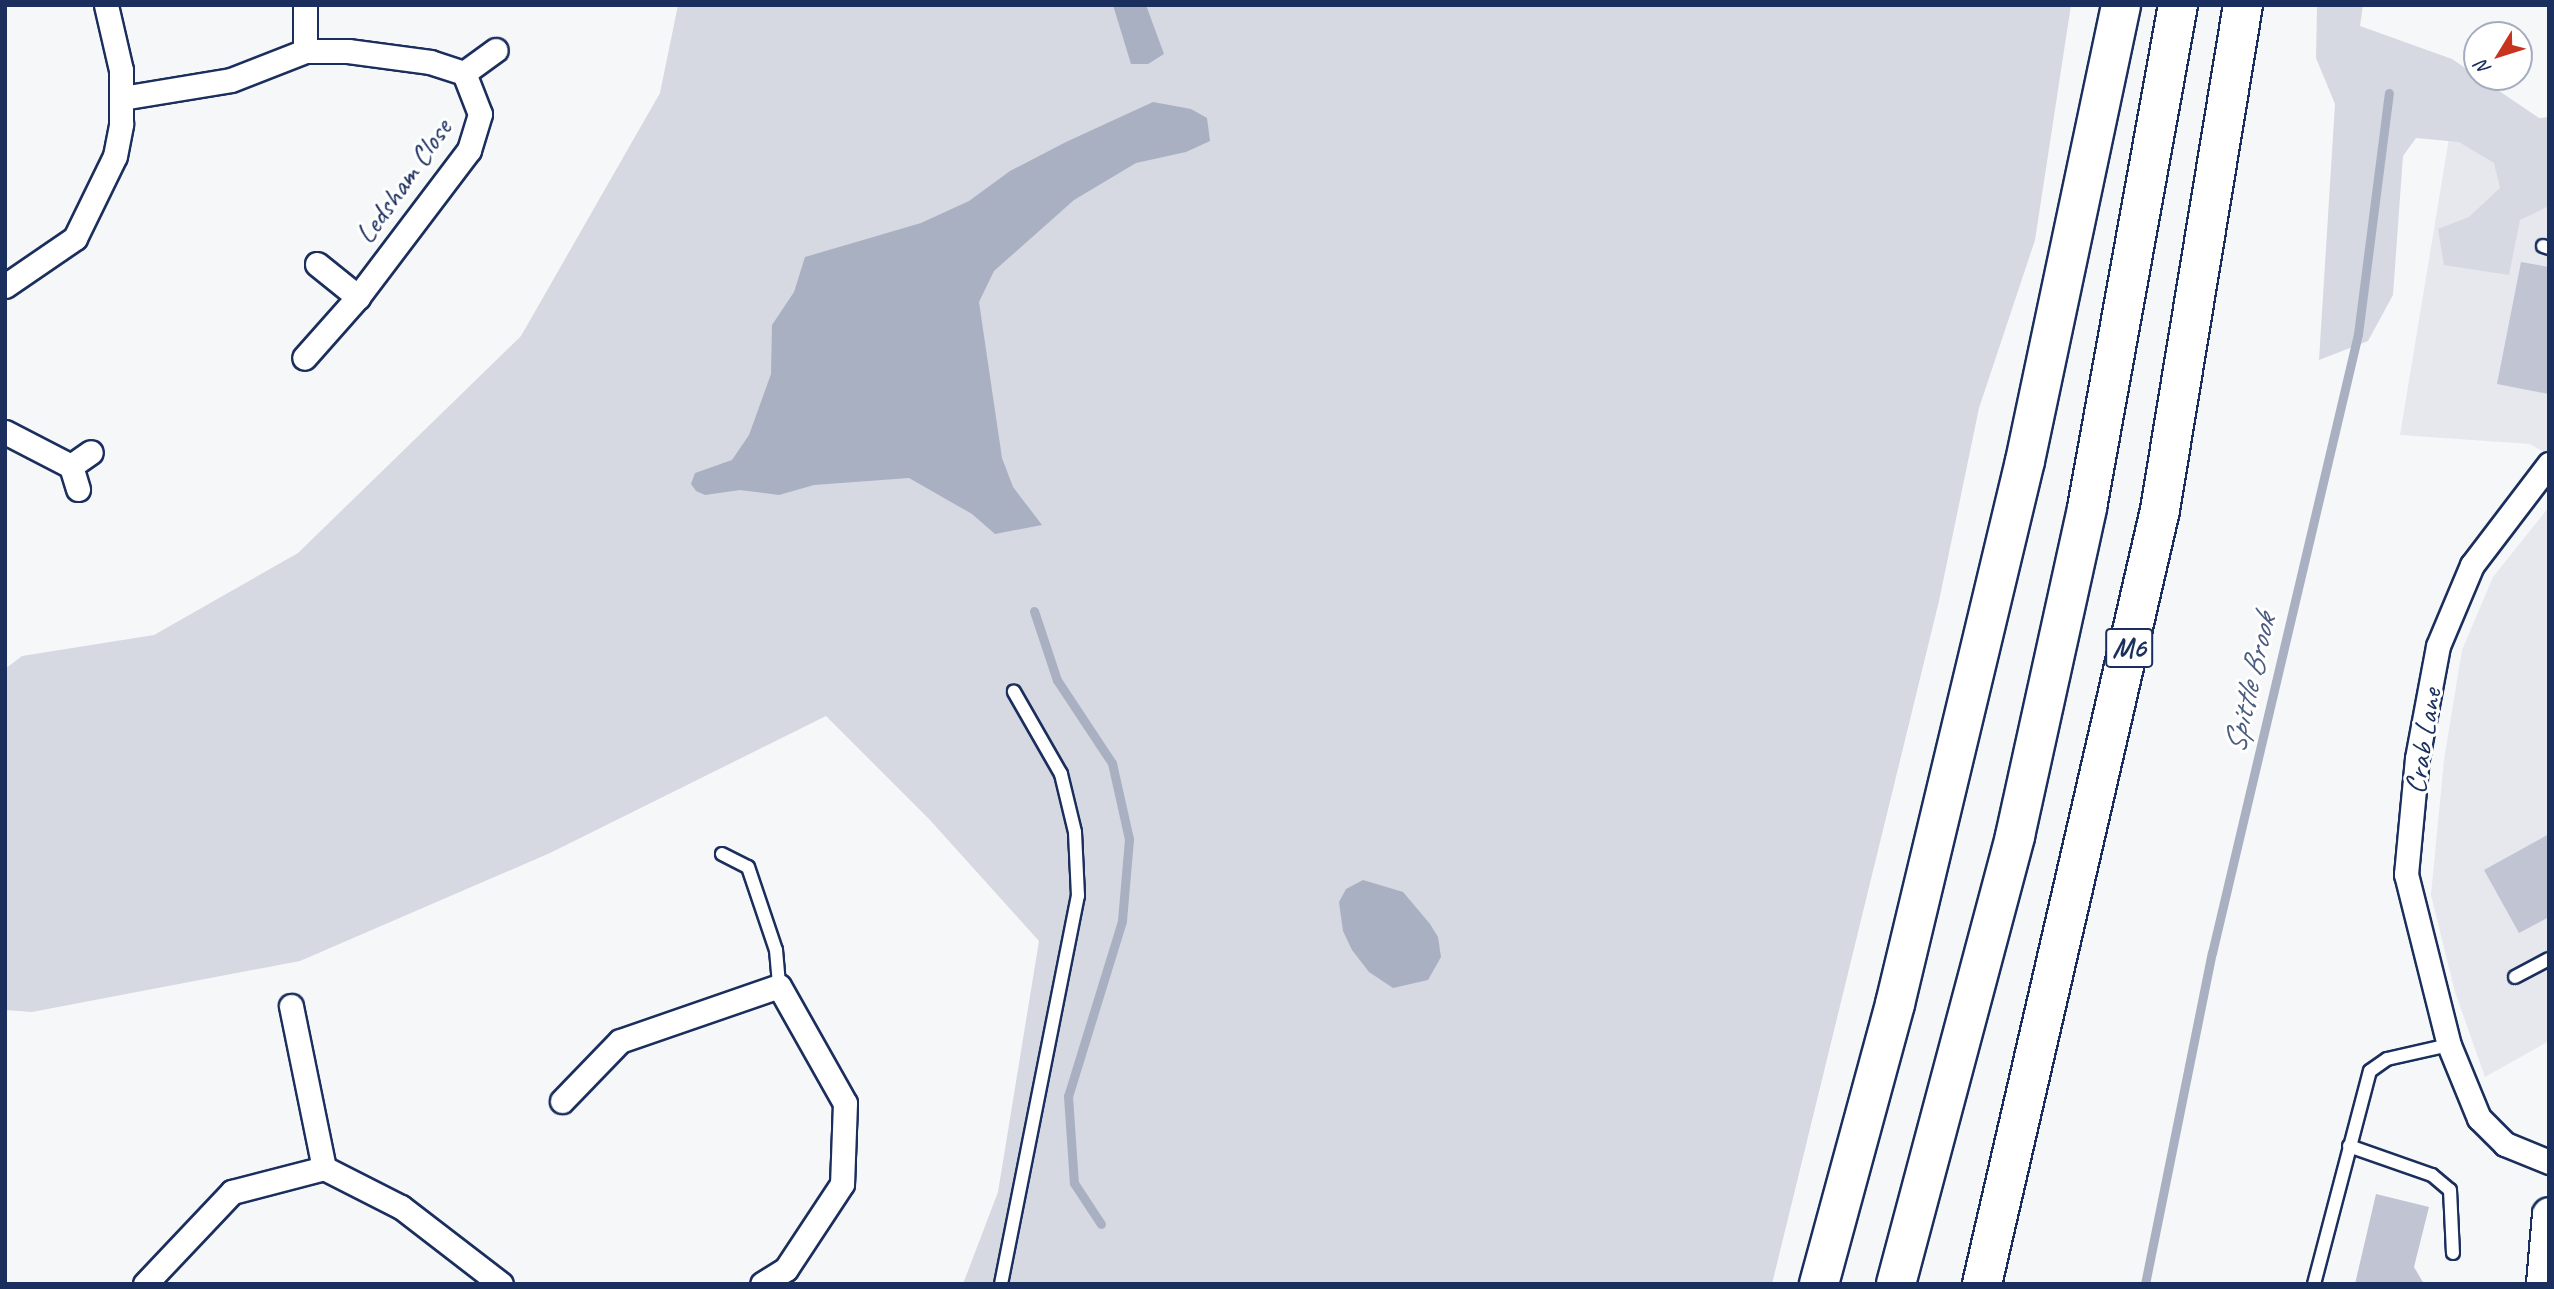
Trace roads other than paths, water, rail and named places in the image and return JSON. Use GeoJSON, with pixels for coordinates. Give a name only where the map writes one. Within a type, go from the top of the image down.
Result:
{"type":"FeatureCollection","features":[{"type":"Feature","properties":{"kind":"highway"},"geometry":{"type":"LineString","coordinates":[[1819,1284],[1895,1004],[2022,475],[2121,5]]}},
{"type":"Feature","properties":{"kind":"highway","name":"M6"},"geometry":{"type":"LineString","coordinates":[[1896,1284],[2015,836],[2067,600],[2178,5]]}},
{"type":"Feature","properties":{"kind":"highway","name":"M6"},"geometry":{"type":"LineString","coordinates":[[1982,1284],[2160,510],[2243,5]]}},
{"type":"Feature","properties":{"kind":"street"},"geometry":{"type":"LineString","coordinates":[[5,286],[75,238],[115,156],[122,98],[117,44],[106,5]]}},
{"type":"Feature","properties":{"kind":"street"},"geometry":{"type":"LineString","coordinates":[[305,5],[305,51]]}},
{"type":"Feature","properties":{"kind":"street"},"geometry":{"type":"LineString","coordinates":[[122,98],[231,80],[305,51],[403,59],[464,73],[496,50]]}},
{"type":"Feature","properties":{"kind":"street","name":"Ledsham Close"},"geometry":{"type":"LineString","coordinates":[[304,358],[358,297],[469,150],[480,114],[464,73]]}},
{"type":"Feature","properties":{"kind":"street"},"geometry":{"type":"LineString","coordinates":[[317,264],[358,297]]}},
{"type":"Feature","properties":{"kind":"street"},"geometry":{"type":"LineString","coordinates":[[5,432],[71,466],[78,489]]}},
{"type":"Feature","properties":{"kind":"street"},"geometry":{"type":"LineString","coordinates":[[71,466],[91,452]]}},
{"type":"Feature","properties":{"kind":"street","name":"Crab Lane"},"geometry":{"type":"LineString","coordinates":[[2549,464],[2472,565],[2438,646],[2417,758],[2406,874],[2449,1045],[2486,1128],[2505,1144],[2549,1161]]}},
{"type":"Feature","properties":{"kind":"street"},"geometry":{"type":"LineString","coordinates":[[562,1101],[620,1041],[779,986],[845,1103],[842,1184],[786,1269],[762,1284]]}},
{"type":"Feature","properties":{"kind":"street"},"geometry":{"type":"LineString","coordinates":[[292,1006],[324,1168]]}},
{"type":"Feature","properties":{"kind":"street"},"geometry":{"type":"LineString","coordinates":[[145,1284],[232,1192],[324,1168],[401,1206],[501,1284]]}},
{"type":"Feature","properties":{"kind":"street"},"geometry":{"type":"LineString","coordinates":[[2543,1284],[2549,1214]]}},
{"type":"Feature","properties":{"kind":"lane"},"geometry":{"type":"LineString","coordinates":[[1001,1284],[1078,896],[1075,832],[1062,774],[1014,692]]}},
{"type":"Feature","properties":{"kind":"lane"},"geometry":{"type":"LineString","coordinates":[[722,854],[748,867],[776,950],[779,986]]}},
{"type":"Feature","properties":{"kind":"lane"},"geometry":{"type":"LineString","coordinates":[[2515,977],[2549,959]]}},
{"type":"Feature","properties":{"kind":"lane"},"geometry":{"type":"LineString","coordinates":[[2314,1284],[2370,1071],[2387,1059],[2449,1045]]}},
{"type":"Feature","properties":{"kind":"lane"},"geometry":{"type":"LineString","coordinates":[[2349,1146],[2432,1175],[2450,1190],[2453,1253]]}},
{"type":"Feature","properties":{"kind":"water"},"geometry":{"type":"Polygon","coordinates":[[[1113,5],[1146,5],[1164,54],[1148,64],[1131,64],[1113,5]]]}},
{"type":"Feature","properties":{"kind":"water"},"geometry":{"type":"Polygon","coordinates":[[[1153,102],[1191,109],[1207,118],[1210,141],[1186,152],[1136,163],[1074,200],[994,271],[979,302],[1002,458],[1013,487],[1042,525],[995,534],[972,514],[909,478],[814,485],[779,495],[740,490],[705,495],[696,491],[691,484],[695,473],[732,460],[749,435],[771,374],[772,325],[794,292],[805,257],[921,223],[969,201],[1010,171],[1153,102]]]}},
{"type":"Feature","properties":{"kind":"water"},"geometry":{"type":"Polygon","coordinates":[[[1363,880],[1403,892],[1430,924],[1438,937],[1441,957],[1428,980],[1393,988],[1369,972],[1352,950],[1343,931],[1339,902],[1346,889],[1363,880]]]}},
{"type":"Feature","properties":{"kind":"waterway","name":"Spittle Brook"},"geometry":{"type":"LineString","coordinates":[[2145,1284],[2212,953],[2358,334],[2389,93]]}},
{"type":"Feature","properties":{"kind":"waterway"},"geometry":{"type":"LineString","coordinates":[[1034,611],[1057,680],[1112,763],[1129,839],[1122,921],[1068,1096],[1074,1183],[1101,1224]]}}]}
